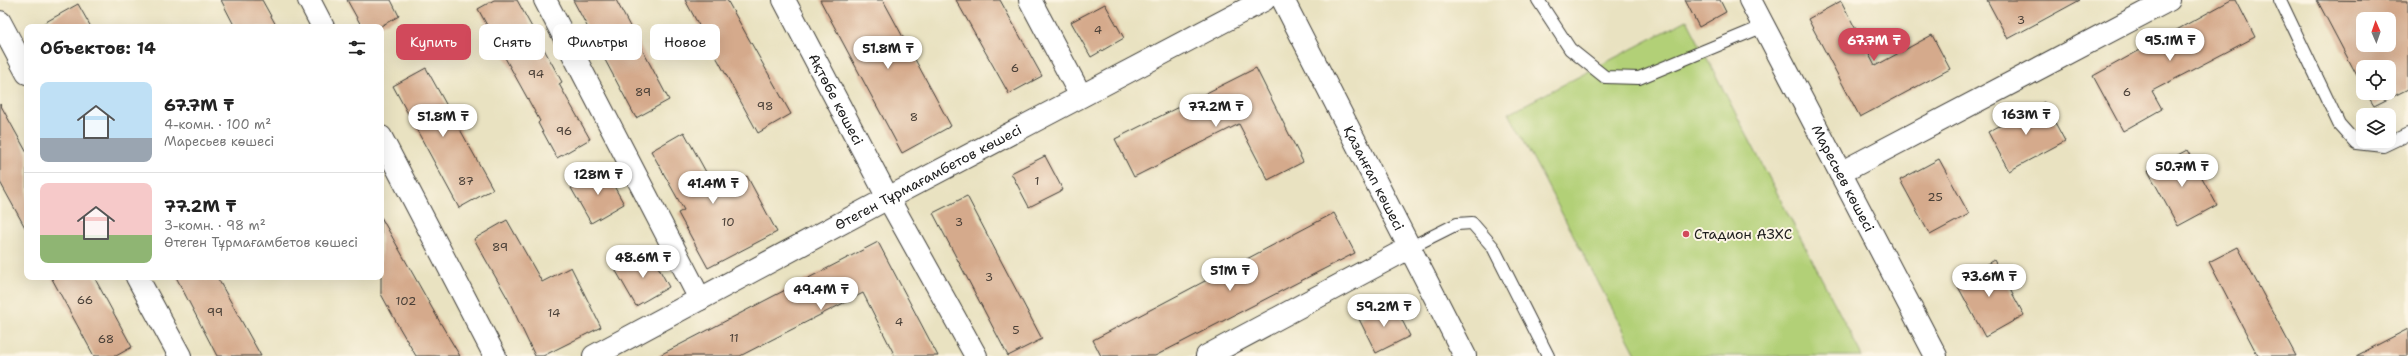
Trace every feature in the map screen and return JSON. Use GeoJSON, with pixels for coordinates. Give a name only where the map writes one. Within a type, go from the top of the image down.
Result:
{"type":"FeatureCollection","features":[{"type":"Feature","properties":{"kind":"street"},"geometry":{"type":"LineString","coordinates":[[309,0],[321,24]]}},
{"type":"Feature","properties":{"kind":"street"},"geometry":{"type":"LineString","coordinates":[[545,0],[700,299]]}},
{"type":"Feature","properties":{"kind":"street","name":"Ақтөбе көшесі"},"geometry":{"type":"LineString","coordinates":[[784,0],[888,198],[976,356]]}},
{"type":"Feature","properties":{"kind":"street"},"geometry":{"type":"LineString","coordinates":[[1030,0],[1081,96]]}},
{"type":"Feature","properties":{"kind":"street","name":"Өтеген Тұрмағамбетов көшесі"},"geometry":{"type":"LineString","coordinates":[[594,356],[888,198],[1264,0]]}},
{"type":"Feature","properties":{"kind":"street","name":"Қазанғап көшесі"},"geometry":{"type":"LineString","coordinates":[[1283,0],[1465,356]]}},
{"type":"Feature","properties":{"kind":"street","name":"Маресьев көшесі"},"geometry":{"type":"LineString","coordinates":[[1750,0],[1936,356]]}},
{"type":"Feature","properties":{"kind":"street"},"geometry":{"type":"LineString","coordinates":[[1840,173],[2170,0]]}},
{"type":"Feature","properties":{"kind":"street"},"geometry":{"type":"LineString","coordinates":[[0,22],[24,67]]}},
{"type":"Feature","properties":{"kind":"street"},"geometry":{"type":"LineString","coordinates":[[384,144],[495,356]]}},
{"type":"Feature","properties":{"kind":"street"},"geometry":{"type":"LineString","coordinates":[[1207,356],[1409,248]]}},
{"type":"Feature","properties":{"kind":"street"},"geometry":{"type":"LineString","coordinates":[[139,280],[180,356]]}},
{"type":"Feature","properties":{"kind":"lane"},"geometry":{"type":"LineString","coordinates":[[1538,0],[1570,49],[1605,77],[1639,78],[1764,26]]}},
{"type":"Feature","properties":{"kind":"lane"},"geometry":{"type":"LineString","coordinates":[[2280,0],[2339,124],[2356,143],[2383,146],[2408,134]]}},
{"type":"Feature","properties":{"kind":"lane"},"geometry":{"type":"LineString","coordinates":[[1409,248],[1457,224],[1472,223],[1493,247],[1548,356]]}},
{"type":"Feature","properties":{"kind":"green space","name":"Стадион АЗХС"},"geometry":{"type":"Polygon","coordinates":[[[1687,20],[1862,356],[1637,356],[1509,113],[1687,20]]]}},
{"type":"Feature","properties":{"kind":"building"},"geometry":{"type":"Polygon","coordinates":[[[221,0],[262,0],[275,24],[233,24],[221,0]]]}},
{"type":"Feature","properties":{"kind":"building"},"geometry":{"type":"Polygon","coordinates":[[[347,0],[391,0],[399,16],[384,24],[360,24],[347,0]]]}},
{"type":"Feature","properties":{"kind":"building"},"geometry":{"type":"Polygon","coordinates":[[[494,0],[517,0],[530,24],[486,24],[478,9],[494,0]]]}},
{"type":"Feature","properties":{"kind":"building"},"geometry":{"type":"Polygon","coordinates":[[[573,0],[616,0],[629,24],[586,24],[573,0]]]}},
{"type":"Feature","properties":{"kind":"building"},"geometry":{"type":"Polygon","coordinates":[[[685,0],[727,0],[791,114],[758,133],[718,60],[720,60],[720,24],[698,24],[685,0]]]}},
{"type":"Feature","properties":{"kind":"building"},"geometry":{"type":"Polygon","coordinates":[[[820,0],[883,0],[951,126],[902,153],[820,0]]]}},
{"type":"Feature","properties":{"kind":"building"},"geometry":{"type":"Polygon","coordinates":[[[956,0],[1000,0],[1042,76],[1009,94],[956,0]]]}},
{"type":"Feature","properties":{"kind":"building"},"geometry":{"type":"Polygon","coordinates":[[[1685,0],[1720,0],[1726,12],[1699,27],[1685,0]]]}},
{"type":"Feature","properties":{"kind":"building"},"geometry":{"type":"Polygon","coordinates":[[[1987,0],[2080,0],[2008,39],[1987,0]]]}},
{"type":"Feature","properties":{"kind":"building"},"geometry":{"type":"Polygon","coordinates":[[[2231,0],[2236,0],[2255,37],[2152,91],[2162,109],[2123,131],[2093,76],[2231,0]]]}},
{"type":"Feature","properties":{"kind":"building"},"geometry":{"type":"Polygon","coordinates":[[[2317,0],[2408,1],[2408,89],[2396,95],[2396,60],[2356,60],[2356,74],[2317,0]]]}},
{"type":"Feature","properties":{"kind":"building"},"geometry":{"type":"Polygon","coordinates":[[[1841,1],[1875,66],[1932,35],[1950,69],[1860,117],[1808,19],[1841,1]]]}},
{"type":"Feature","properties":{"kind":"building"},"geometry":{"type":"Polygon","coordinates":[[[78,4],[89,24],[42,24],[78,4]]]}},
{"type":"Feature","properties":{"kind":"building"},"geometry":{"type":"Polygon","coordinates":[[[1105,4],[1124,38],[1091,57],[1071,22],[1105,4]]]}},
{"type":"Feature","properties":{"kind":"building"},"geometry":{"type":"Polygon","coordinates":[[[642,49],[669,100],[636,118],[605,60],[642,60],[642,49]]]}},
{"type":"Feature","properties":{"kind":"building"},"geometry":{"type":"Polygon","coordinates":[[[545,51],[562,82],[559,84],[590,139],[557,158],[538,123],[540,121],[506,60],[545,60],[545,51]]]}},
{"type":"Feature","properties":{"kind":"building"},"geometry":{"type":"Polygon","coordinates":[[[426,68],[493,189],[459,208],[393,86],[426,68]]]}},
{"type":"Feature","properties":{"kind":"building"},"geometry":{"type":"Polygon","coordinates":[[[1256,68],[1303,162],[1268,180],[1239,124],[1134,177],[1115,139],[1256,68]]]}},
{"type":"Feature","properties":{"kind":"building"},"geometry":{"type":"Polygon","coordinates":[[[2370,100],[2386,100],[2374,106],[2370,100]]]}},
{"type":"Feature","properties":{"kind":"building"},"geometry":{"type":"Polygon","coordinates":[[[2044,102],[2065,141],[2009,171],[1988,132],[2044,102]]]}},
{"type":"Feature","properties":{"kind":"building"},"geometry":{"type":"Polygon","coordinates":[[[0,104],[24,148],[24,226],[0,182],[0,104]]]}},
{"type":"Feature","properties":{"kind":"building"},"geometry":{"type":"Polygon","coordinates":[[[684,132],[717,192],[747,176],[777,232],[708,268],[678,213],[684,210],[651,151],[684,132]]]}},
{"type":"Feature","properties":{"kind":"building"},"geometry":{"type":"Polygon","coordinates":[[[2187,150],[2217,205],[2178,226],[2148,171],[2187,150]]]}},
{"type":"Feature","properties":{"kind":"building"},"geometry":{"type":"Polygon","coordinates":[[[1045,156],[1063,190],[1029,207],[1011,173],[1045,156]]]}},
{"type":"Feature","properties":{"kind":"building"},"geometry":{"type":"Polygon","coordinates":[[[1939,159],[1969,214],[1930,235],[1900,180],[1939,159]]]}},
{"type":"Feature","properties":{"kind":"building"},"geometry":{"type":"Polygon","coordinates":[[[605,170],[624,204],[591,223],[571,188],[605,170]]]}},
{"type":"Feature","properties":{"kind":"building"},"geometry":{"type":"Polygon","coordinates":[[[967,196],[1042,339],[1008,356],[933,213],[967,196]]]}},
{"type":"Feature","properties":{"kind":"building"},"geometry":{"type":"Polygon","coordinates":[[[1334,213],[1355,253],[1155,356],[1101,356],[1093,340],[1334,213]]]}},
{"type":"Feature","properties":{"kind":"building"},"geometry":{"type":"Polygon","coordinates":[[[507,220],[542,282],[571,267],[601,327],[543,356],[535,356],[508,299],[474,239],[507,220]]]}},
{"type":"Feature","properties":{"kind":"building"},"geometry":{"type":"Polygon","coordinates":[[[384,222],[460,356],[416,356],[381,294],[381,280],[384,280],[384,222]]]}},
{"type":"Feature","properties":{"kind":"building"},"geometry":{"type":"Polygon","coordinates":[[[878,242],[938,356],[895,356],[863,293],[740,356],[658,356],[878,242]]]}},
{"type":"Feature","properties":{"kind":"building"},"geometry":{"type":"Polygon","coordinates":[[[2238,247],[2296,356],[2258,356],[2209,262],[2238,247]]]}},
{"type":"Feature","properties":{"kind":"building"},"geometry":{"type":"Polygon","coordinates":[[[650,252],[669,287],[636,306],[616,271],[650,252]]]}},
{"type":"Feature","properties":{"kind":"building"},"geometry":{"type":"Polygon","coordinates":[[[1994,260],[2024,315],[1985,337],[1955,281],[1994,260]]]}},
{"type":"Feature","properties":{"kind":"building"},"geometry":{"type":"Polygon","coordinates":[[[53,280],[96,280],[132,347],[116,356],[94,356],[53,280]]]}},
{"type":"Feature","properties":{"kind":"building"},"geometry":{"type":"Polygon","coordinates":[[[178,280],[219,280],[261,356],[217,356],[178,280]]]}},
{"type":"Feature","properties":{"kind":"building"},"geometry":{"type":"Polygon","coordinates":[[[1393,302],[1410,336],[1376,353],[1359,319],[1393,302]]]}},
{"type":"Feature","properties":{"kind":"building"},"geometry":{"type":"Polygon","coordinates":[[[2408,329],[2408,356],[2356,356],[2408,329]]]}},
{"type":"Feature","properties":{"kind":"place","name":"Стадион АЗХС"},"geometry":{"type":"Point","coordinates":[1686,234]}}]}
